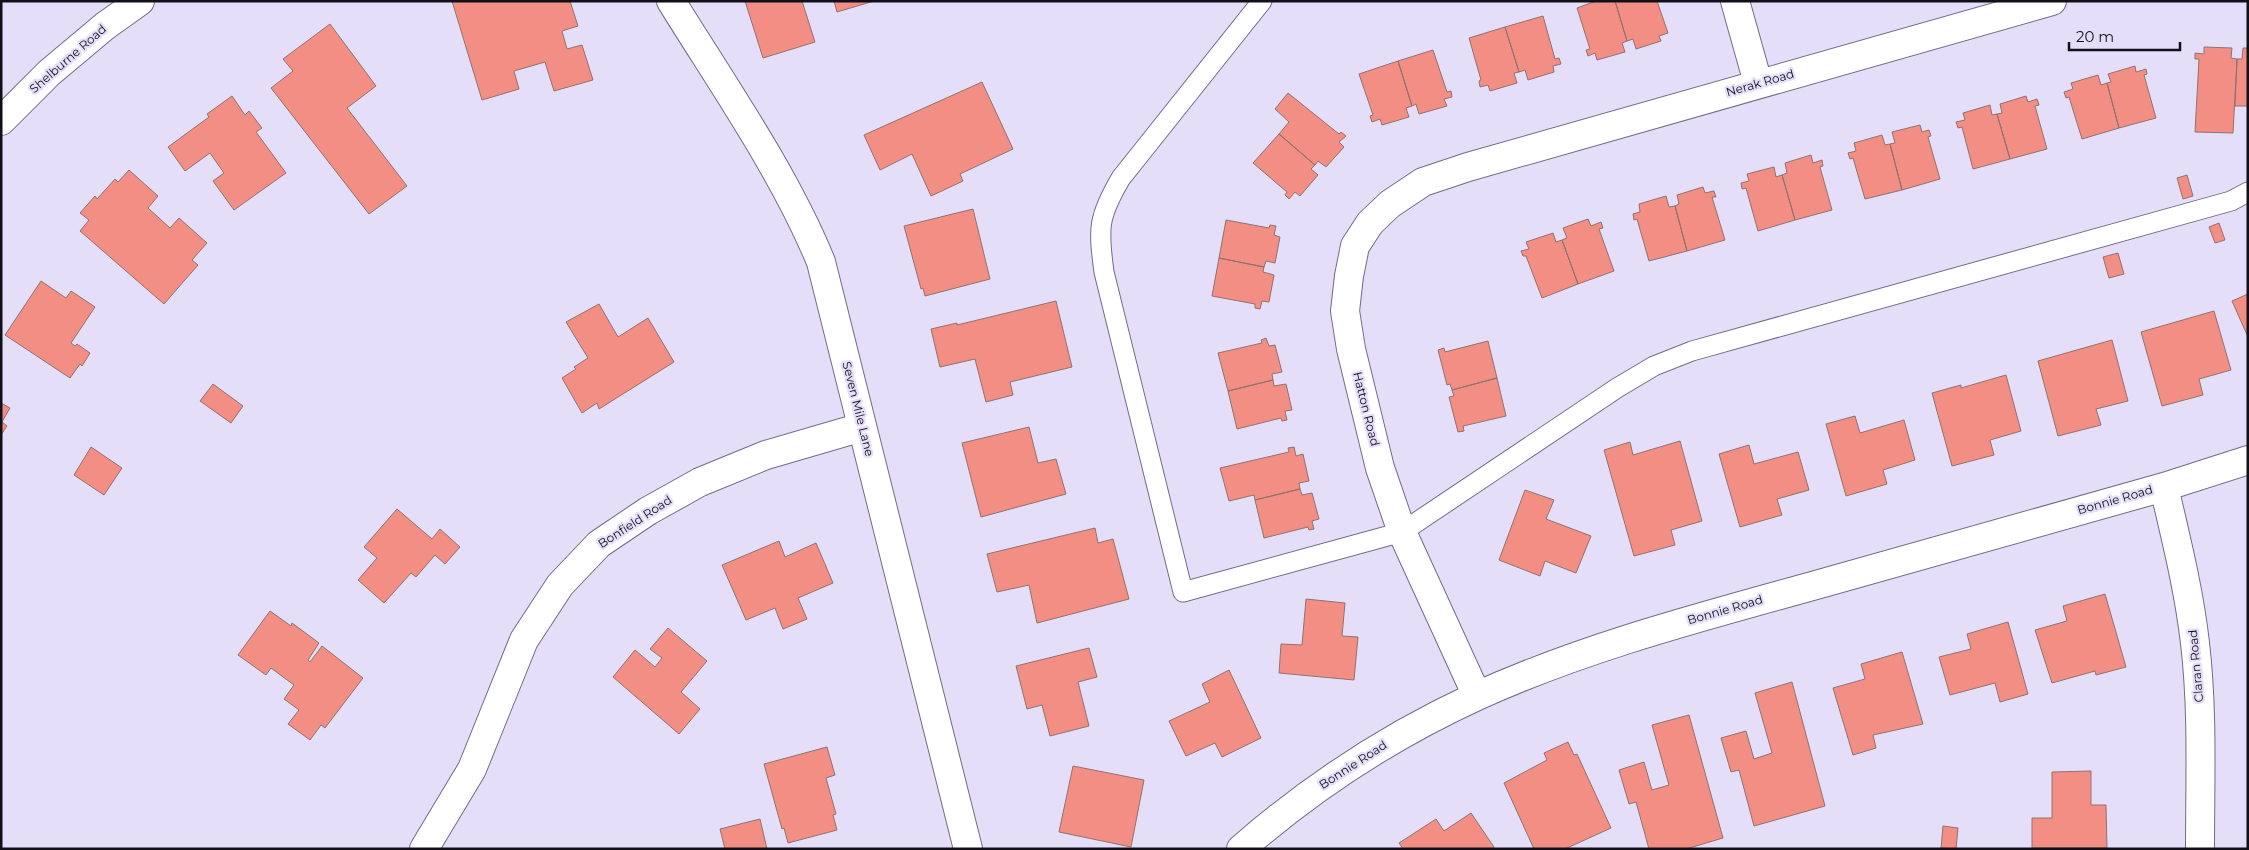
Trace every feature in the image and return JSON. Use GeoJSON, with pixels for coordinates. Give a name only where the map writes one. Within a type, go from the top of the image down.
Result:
{"type":"FeatureCollection","features":[{"type":"Feature","properties":{"kind":"street","name":"Shelburne Road"},"geometry":{"type":"LineString","coordinates":[[1,121],[49,73],[105,26],[140,1]]}},
{"type":"Feature","properties":{"kind":"street","name":"Seven Mile Lane"},"geometry":{"type":"LineString","coordinates":[[672,1],[806,226],[821,262],[968,849]]}},
{"type":"Feature","properties":{"kind":"street"},"geometry":{"type":"LineString","coordinates":[[1735,1],[1758,83]]}},
{"type":"Feature","properties":{"kind":"street","name":"Nerak Road"},"geometry":{"type":"LineString","coordinates":[[1468,167],[1758,83],[2052,1]]}},
{"type":"Feature","properties":{"kind":"street","name":"Hatton Road"},"geometry":{"type":"LineString","coordinates":[[1468,167],[1423,182],[1390,204],[1370,223],[1355,246],[1345,311],[1351,350],[1380,468],[1402,532],[1477,696]]}},
{"type":"Feature","properties":{"kind":"street","name":"Bonfield Road"},"geometry":{"type":"LineString","coordinates":[[424,849],[472,769],[524,640],[560,585],[599,544],[648,511],[700,482],[766,455],[862,427]]}},
{"type":"Feature","properties":{"kind":"street","name":"Bonnie Road"},"geometry":{"type":"LineString","coordinates":[[1242,849],[1330,780],[1393,739],[1477,696],[1562,662],[1650,631],[2164,487],[2248,460]]}},
{"type":"Feature","properties":{"kind":"street","name":"Claran Road"},"geometry":{"type":"LineString","coordinates":[[2164,487],[2185,579],[2195,644],[2200,715],[2200,849]]}},
{"type":"Feature","properties":{"kind":"lane"},"geometry":{"type":"LineString","coordinates":[[1262,1],[1121,178],[1106,203],[1099,234],[1104,272],[1183,592],[1402,532],[1618,388],[1654,366],[1684,354],[2231,202],[2248,192]]}},
{"type":"Feature","properties":{"kind":"building"},"geometry":{"type":"Polygon","coordinates":[[[452,1],[570,1],[578,26],[562,31],[567,49],[582,45],[593,80],[554,91],[545,62],[514,71],[519,89],[482,100],[452,1]]]}},
{"type":"Feature","properties":{"kind":"building"},"geometry":{"type":"Polygon","coordinates":[[[745,1],[802,1],[815,42],[763,58],[745,1]]]}},
{"type":"Feature","properties":{"kind":"building"},"geometry":{"type":"Polygon","coordinates":[[[834,1],[874,1],[837,12],[834,1]]]}},
{"type":"Feature","properties":{"kind":"building"},"geometry":{"type":"Polygon","coordinates":[[[1596,1],[1615,1],[1627,41],[1622,43],[1625,52],[1597,60],[1595,53],[1588,56],[1586,50],[1590,49],[1577,8],[1596,1]]]}},
{"type":"Feature","properties":{"kind":"building"},"geometry":{"type":"Polygon","coordinates":[[[1615,1],[1657,1],[1668,33],[1659,36],[1661,41],[1636,49],[1633,39],[1627,41],[1615,1]]]}},
{"type":"Feature","properties":{"kind":"building"},"geometry":{"type":"Polygon","coordinates":[[[1543,16],[1555,59],[1559,58],[1561,64],[1553,66],[1554,72],[1528,80],[1525,70],[1519,72],[1505,27],[1543,16]]]}},
{"type":"Feature","properties":{"kind":"building"},"geometry":{"type":"Polygon","coordinates":[[[330,24],[376,86],[347,108],[407,186],[369,214],[271,88],[293,71],[283,59],[330,24]]]}},
{"type":"Feature","properties":{"kind":"building"},"geometry":{"type":"Polygon","coordinates":[[[1505,27],[1519,72],[1514,73],[1517,83],[1490,91],[1488,85],[1480,87],[1479,81],[1481,80],[1469,38],[1505,27]]]}},
{"type":"Feature","properties":{"kind":"building"},"geometry":{"type":"Polygon","coordinates":[[[2204,47],[2232,48],[2231,58],[2237,59],[2233,133],[2195,132],[2199,59],[2195,59],[2195,53],[2204,54],[2204,47]]]}},
{"type":"Feature","properties":{"kind":"building"},"geometry":{"type":"Polygon","coordinates":[[[2243,48],[2248,48],[2248,106],[2235,106],[2237,59],[2242,59],[2243,48]]]}},
{"type":"Feature","properties":{"kind":"building"},"geometry":{"type":"Polygon","coordinates":[[[1433,50],[1447,92],[1451,91],[1452,97],[1444,99],[1447,106],[1419,114],[1416,104],[1412,106],[1398,61],[1433,50]]]}},
{"type":"Feature","properties":{"kind":"building"},"geometry":{"type":"Polygon","coordinates":[[[1398,61],[1412,106],[1406,108],[1409,117],[1382,125],[1380,119],[1372,122],[1370,116],[1373,115],[1359,74],[1398,61]]]}},
{"type":"Feature","properties":{"kind":"building"},"geometry":{"type":"Polygon","coordinates":[[[2135,66],[2136,72],[2146,69],[2147,74],[2144,75],[2156,118],[2119,128],[2107,83],[2111,82],[2108,74],[2135,66]]]}},
{"type":"Feature","properties":{"kind":"building"},"geometry":{"type":"Polygon","coordinates":[[[2098,75],[2101,85],[2107,83],[2119,128],[2082,139],[2069,97],[2066,98],[2064,92],[2073,89],[2071,83],[2098,75]]]}},
{"type":"Feature","properties":{"kind":"building"},"geometry":{"type":"Polygon","coordinates":[[[982,82],[1013,149],[960,174],[963,181],[931,196],[912,154],[880,170],[864,135],[982,82]]]}},
{"type":"Feature","properties":{"kind":"building"},"geometry":{"type":"Polygon","coordinates":[[[1288,93],[1339,134],[1341,132],[1346,136],[1339,142],[1344,147],[1326,167],[1318,161],[1315,165],[1279,134],[1289,122],[1275,109],[1288,93]]]}},
{"type":"Feature","properties":{"kind":"building"},"geometry":{"type":"Polygon","coordinates":[[[232,96],[245,115],[249,111],[262,128],[256,132],[286,173],[234,210],[213,181],[224,173],[210,153],[185,171],[168,147],[209,117],[207,114],[232,96]]]}},
{"type":"Feature","properties":{"kind":"building"},"geometry":{"type":"Polygon","coordinates":[[[2026,96],[2028,102],[2037,99],[2039,105],[2035,106],[2047,149],[2010,159],[1997,114],[2002,113],[2000,104],[2026,96]]]}},
{"type":"Feature","properties":{"kind":"building"},"geometry":{"type":"Polygon","coordinates":[[[1990,105],[1992,115],[1997,114],[2010,159],[1973,169],[1962,127],[1958,128],[1956,122],[1965,120],[1963,113],[1990,105]]]}},
{"type":"Feature","properties":{"kind":"building"},"geometry":{"type":"Polygon","coordinates":[[[1920,125],[1922,132],[1929,130],[1931,136],[1928,137],[1940,179],[1902,190],[1890,144],[1895,143],[1892,132],[1920,125]]]}},
{"type":"Feature","properties":{"kind":"building"},"geometry":{"type":"Polygon","coordinates":[[[1279,134],[1315,165],[1311,169],[1318,175],[1300,196],[1295,192],[1289,199],[1285,195],[1287,192],[1253,163],[1279,134]]]}},
{"type":"Feature","properties":{"kind":"building"},"geometry":{"type":"Polygon","coordinates":[[[1882,135],[1885,145],[1890,144],[1902,190],[1865,199],[1853,158],[1850,159],[1848,153],[1856,151],[1854,143],[1882,135]]]}},
{"type":"Feature","properties":{"kind":"building"},"geometry":{"type":"Polygon","coordinates":[[[1811,155],[1813,163],[1822,160],[1823,166],[1820,167],[1832,210],[1795,220],[1782,175],[1787,173],[1785,163],[1811,155]]]}},
{"type":"Feature","properties":{"kind":"building"},"geometry":{"type":"Polygon","coordinates":[[[1774,167],[1776,177],[1782,175],[1795,220],[1758,231],[1746,188],[1742,189],[1741,183],[1749,181],[1747,174],[1774,167]]]}},
{"type":"Feature","properties":{"kind":"building"},"geometry":{"type":"Polygon","coordinates":[[[129,170],[158,196],[148,208],[170,228],[179,218],[207,243],[192,260],[198,265],[164,304],[80,231],[89,220],[80,213],[95,196],[97,199],[115,179],[118,182],[129,170]]]}},
{"type":"Feature","properties":{"kind":"building"},"geometry":{"type":"Polygon","coordinates":[[[2187,175],[2193,196],[2183,199],[2177,178],[2187,175]]]}},
{"type":"Feature","properties":{"kind":"building"},"geometry":{"type":"Polygon","coordinates":[[[1703,187],[1705,193],[1714,191],[1716,197],[1712,197],[1725,240],[1687,251],[1675,206],[1679,204],[1677,195],[1703,187]]]}},
{"type":"Feature","properties":{"kind":"building"},"geometry":{"type":"Polygon","coordinates":[[[1666,196],[1669,207],[1675,206],[1687,251],[1649,261],[1637,219],[1634,220],[1633,214],[1640,212],[1639,204],[1666,196]]]}},
{"type":"Feature","properties":{"kind":"building"},"geometry":{"type":"Polygon","coordinates":[[[973,209],[990,279],[925,296],[923,288],[921,289],[904,226],[973,209]]]}},
{"type":"Feature","properties":{"kind":"building"},"geometry":{"type":"Polygon","coordinates":[[[1588,219],[1591,226],[1601,222],[1603,228],[1599,229],[1614,271],[1578,284],[1562,240],[1567,238],[1563,228],[1588,219]]]}},
{"type":"Feature","properties":{"kind":"building"},"geometry":{"type":"Polygon","coordinates":[[[1226,220],[1269,228],[1270,225],[1276,226],[1274,235],[1280,237],[1275,263],[1266,261],[1264,267],[1219,258],[1226,220]]]}},
{"type":"Feature","properties":{"kind":"building"},"geometry":{"type":"Polygon","coordinates":[[[2219,223],[2225,240],[2215,243],[2209,227],[2219,223]]]}},
{"type":"Feature","properties":{"kind":"building"},"geometry":{"type":"Polygon","coordinates":[[[1553,233],[1556,242],[1562,240],[1578,284],[1542,298],[1526,256],[1523,256],[1521,251],[1529,249],[1526,242],[1553,233]]]}},
{"type":"Feature","properties":{"kind":"building"},"geometry":{"type":"Polygon","coordinates":[[[2118,253],[2124,274],[2109,278],[2103,257],[2118,253]]]}},
{"type":"Feature","properties":{"kind":"building"},"geometry":{"type":"Polygon","coordinates":[[[1219,258],[1264,267],[1263,272],[1274,275],[1269,302],[1262,301],[1260,309],[1255,308],[1255,304],[1212,296],[1219,258]]]}},
{"type":"Feature","properties":{"kind":"building"},"geometry":{"type":"Polygon","coordinates":[[[41,281],[66,298],[71,291],[95,307],[71,343],[75,346],[77,344],[90,353],[82,366],[80,364],[70,378],[5,335],[41,281]]]}},
{"type":"Feature","properties":{"kind":"building"},"geometry":{"type":"Polygon","coordinates":[[[2248,294],[2248,337],[2232,301],[2248,294]]]}},
{"type":"Feature","properties":{"kind":"building"},"geometry":{"type":"Polygon","coordinates":[[[1056,301],[1072,367],[1010,382],[1013,395],[986,402],[975,359],[940,367],[931,329],[957,323],[957,325],[1056,301]]]}},
{"type":"Feature","properties":{"kind":"building"},"geometry":{"type":"Polygon","coordinates":[[[599,304],[618,337],[648,318],[674,362],[599,409],[597,403],[582,413],[562,378],[588,358],[566,322],[599,304]]]}},
{"type":"Feature","properties":{"kind":"building"},"geometry":{"type":"Polygon","coordinates":[[[2214,311],[2231,370],[2199,379],[2203,395],[2162,406],[2141,332],[2214,311]]]}},
{"type":"Feature","properties":{"kind":"building"},"geometry":{"type":"Polygon","coordinates":[[[1266,338],[1269,346],[1275,345],[1282,372],[1272,374],[1273,380],[1228,391],[1218,353],[1262,343],[1261,340],[1266,338]]]}},
{"type":"Feature","properties":{"kind":"building"},"geometry":{"type":"Polygon","coordinates":[[[2112,340],[2128,401],[2096,409],[2101,425],[2058,436],[2038,361],[2112,340]]]}},
{"type":"Feature","properties":{"kind":"building"},"geometry":{"type":"Polygon","coordinates":[[[1488,341],[1497,378],[1452,390],[1450,384],[1447,385],[1438,350],[1444,348],[1445,352],[1488,341]]]}},
{"type":"Feature","properties":{"kind":"building"},"geometry":{"type":"Polygon","coordinates":[[[2006,375],[2021,431],[1990,440],[1994,455],[1952,466],[1932,393],[1961,385],[1961,388],[2006,375]]]}},
{"type":"Feature","properties":{"kind":"building"},"geometry":{"type":"Polygon","coordinates":[[[1497,378],[1506,416],[1463,426],[1464,431],[1458,432],[1449,397],[1454,396],[1452,390],[1497,378]]]}},
{"type":"Feature","properties":{"kind":"building"},"geometry":{"type":"Polygon","coordinates":[[[1273,380],[1274,386],[1286,384],[1292,410],[1285,411],[1287,420],[1282,421],[1281,418],[1237,429],[1228,391],[1273,380]]]}},
{"type":"Feature","properties":{"kind":"building"},"geometry":{"type":"Polygon","coordinates":[[[213,384],[243,406],[231,423],[200,401],[213,384]]]}},
{"type":"Feature","properties":{"kind":"building"},"geometry":{"type":"Polygon","coordinates":[[[1,403],[10,408],[2,422],[7,426],[1,435],[1,403]]]}},
{"type":"Feature","properties":{"kind":"building"},"geometry":{"type":"Polygon","coordinates":[[[1855,416],[1860,433],[1904,420],[1915,460],[1883,470],[1887,484],[1846,496],[1826,424],[1855,416]]]}},
{"type":"Feature","properties":{"kind":"building"},"geometry":{"type":"Polygon","coordinates":[[[1029,427],[1038,463],[1056,459],[1066,494],[981,517],[962,443],[1029,427]]]}},
{"type":"Feature","properties":{"kind":"building"},"geometry":{"type":"Polygon","coordinates":[[[1680,441],[1702,521],[1671,530],[1675,545],[1634,556],[1604,450],[1630,442],[1633,455],[1680,441]]]}},
{"type":"Feature","properties":{"kind":"building"},"geometry":{"type":"Polygon","coordinates":[[[1749,445],[1754,464],[1798,452],[1809,490],[1777,499],[1782,515],[1740,527],[1719,454],[1749,445]]]}},
{"type":"Feature","properties":{"kind":"building"},"geometry":{"type":"Polygon","coordinates":[[[91,447],[122,468],[104,495],[74,475],[91,447]]]}},
{"type":"Feature","properties":{"kind":"building"},"geometry":{"type":"Polygon","coordinates":[[[1294,447],[1296,456],[1303,454],[1309,481],[1299,483],[1300,489],[1255,500],[1254,495],[1229,501],[1220,468],[1289,452],[1288,448],[1294,447]]]}},
{"type":"Feature","properties":{"kind":"building"},"geometry":{"type":"Polygon","coordinates":[[[1300,489],[1302,495],[1312,493],[1319,519],[1312,521],[1314,529],[1309,530],[1308,527],[1264,538],[1255,500],[1300,489]]]}},
{"type":"Feature","properties":{"kind":"building"},"geometry":{"type":"Polygon","coordinates":[[[1525,490],[1554,500],[1546,519],[1591,536],[1576,573],[1545,561],[1540,576],[1499,560],[1525,490]]]}},
{"type":"Feature","properties":{"kind":"building"},"geometry":{"type":"Polygon","coordinates":[[[397,509],[432,539],[440,529],[460,547],[445,564],[435,555],[416,577],[411,573],[384,603],[358,580],[377,558],[364,547],[397,509]]]}},
{"type":"Feature","properties":{"kind":"building"},"geometry":{"type":"Polygon","coordinates":[[[1095,528],[1098,543],[1113,539],[1129,599],[1037,623],[1029,585],[997,592],[987,554],[1095,528]]]}},
{"type":"Feature","properties":{"kind":"building"},"geometry":{"type":"Polygon","coordinates":[[[779,541],[785,557],[816,543],[833,583],[798,598],[807,619],[783,629],[775,608],[746,620],[722,565],[779,541]]]}},
{"type":"Feature","properties":{"kind":"building"},"geometry":{"type":"Polygon","coordinates":[[[2105,594],[2126,667],[2096,675],[2095,671],[2052,683],[2035,630],[2067,621],[2063,606],[2105,594]]]}},
{"type":"Feature","properties":{"kind":"building"},"geometry":{"type":"Polygon","coordinates":[[[1306,599],[1345,603],[1342,636],[1358,637],[1354,680],[1279,673],[1281,644],[1302,645],[1306,599]]]}},
{"type":"Feature","properties":{"kind":"building"},"geometry":{"type":"Polygon","coordinates":[[[270,611],[291,626],[292,623],[319,643],[308,660],[310,662],[322,646],[363,678],[325,728],[321,725],[310,740],[288,724],[299,710],[284,699],[294,685],[271,668],[266,675],[238,655],[270,611]]]}},
{"type":"Feature","properties":{"kind":"building"},"geometry":{"type":"Polygon","coordinates":[[[2008,622],[2028,694],[2000,702],[1995,683],[1950,695],[1939,657],[1971,649],[1967,634],[2008,622]]]}},
{"type":"Feature","properties":{"kind":"building"},"geometry":{"type":"Polygon","coordinates":[[[668,628],[707,661],[681,692],[700,709],[679,734],[613,677],[635,650],[655,667],[662,658],[650,649],[668,628]]]}},
{"type":"Feature","properties":{"kind":"building"},"geometry":{"type":"Polygon","coordinates":[[[1089,648],[1097,677],[1078,682],[1089,726],[1050,736],[1042,705],[1027,709],[1016,666],[1089,648]]]}},
{"type":"Feature","properties":{"kind":"building"},"geometry":{"type":"Polygon","coordinates":[[[1902,652],[1923,724],[1873,735],[1876,748],[1853,755],[1833,688],[1865,679],[1861,664],[1902,652]]]}},
{"type":"Feature","properties":{"kind":"building"},"geometry":{"type":"Polygon","coordinates":[[[1229,670],[1261,738],[1222,757],[1215,743],[1186,756],[1169,721],[1210,702],[1202,684],[1229,670]]]}},
{"type":"Feature","properties":{"kind":"building"},"geometry":{"type":"Polygon","coordinates":[[[1792,682],[1825,806],[1754,826],[1739,770],[1731,772],[1721,738],[1746,731],[1754,759],[1772,753],[1755,693],[1792,682]]]}},
{"type":"Feature","properties":{"kind":"building"},"geometry":{"type":"Polygon","coordinates":[[[1689,715],[1723,838],[1686,849],[1649,849],[1636,802],[1629,804],[1619,770],[1644,762],[1652,790],[1669,785],[1652,725],[1689,715]]]}},
{"type":"Feature","properties":{"kind":"building"},"geometry":{"type":"Polygon","coordinates":[[[1568,742],[1574,755],[1577,754],[1611,828],[1565,849],[1534,849],[1504,783],[1547,760],[1544,753],[1568,742]]]}},
{"type":"Feature","properties":{"kind":"building"},"geometry":{"type":"Polygon","coordinates":[[[827,747],[835,775],[826,778],[836,814],[833,815],[837,830],[788,843],[784,828],[782,829],[764,764],[827,747]]]}},
{"type":"Feature","properties":{"kind":"building"},"geometry":{"type":"Polygon","coordinates":[[[1073,766],[1144,780],[1131,847],[1059,832],[1073,766]]]}},
{"type":"Feature","properties":{"kind":"building"},"geometry":{"type":"Polygon","coordinates":[[[2091,771],[2091,805],[2106,805],[2107,848],[2032,848],[2032,818],[2052,818],[2052,772],[2091,771]]]}},
{"type":"Feature","properties":{"kind":"building"},"geometry":{"type":"Polygon","coordinates":[[[1471,813],[1494,847],[1491,849],[1403,849],[1399,843],[1436,819],[1444,831],[1471,813]]]}},
{"type":"Feature","properties":{"kind":"building"},"geometry":{"type":"Polygon","coordinates":[[[760,819],[767,849],[725,849],[720,829],[760,819]]]}},
{"type":"Feature","properties":{"kind":"building"},"geometry":{"type":"Polygon","coordinates":[[[1943,826],[1958,828],[1956,849],[1941,848],[1943,826]]]}}]}
